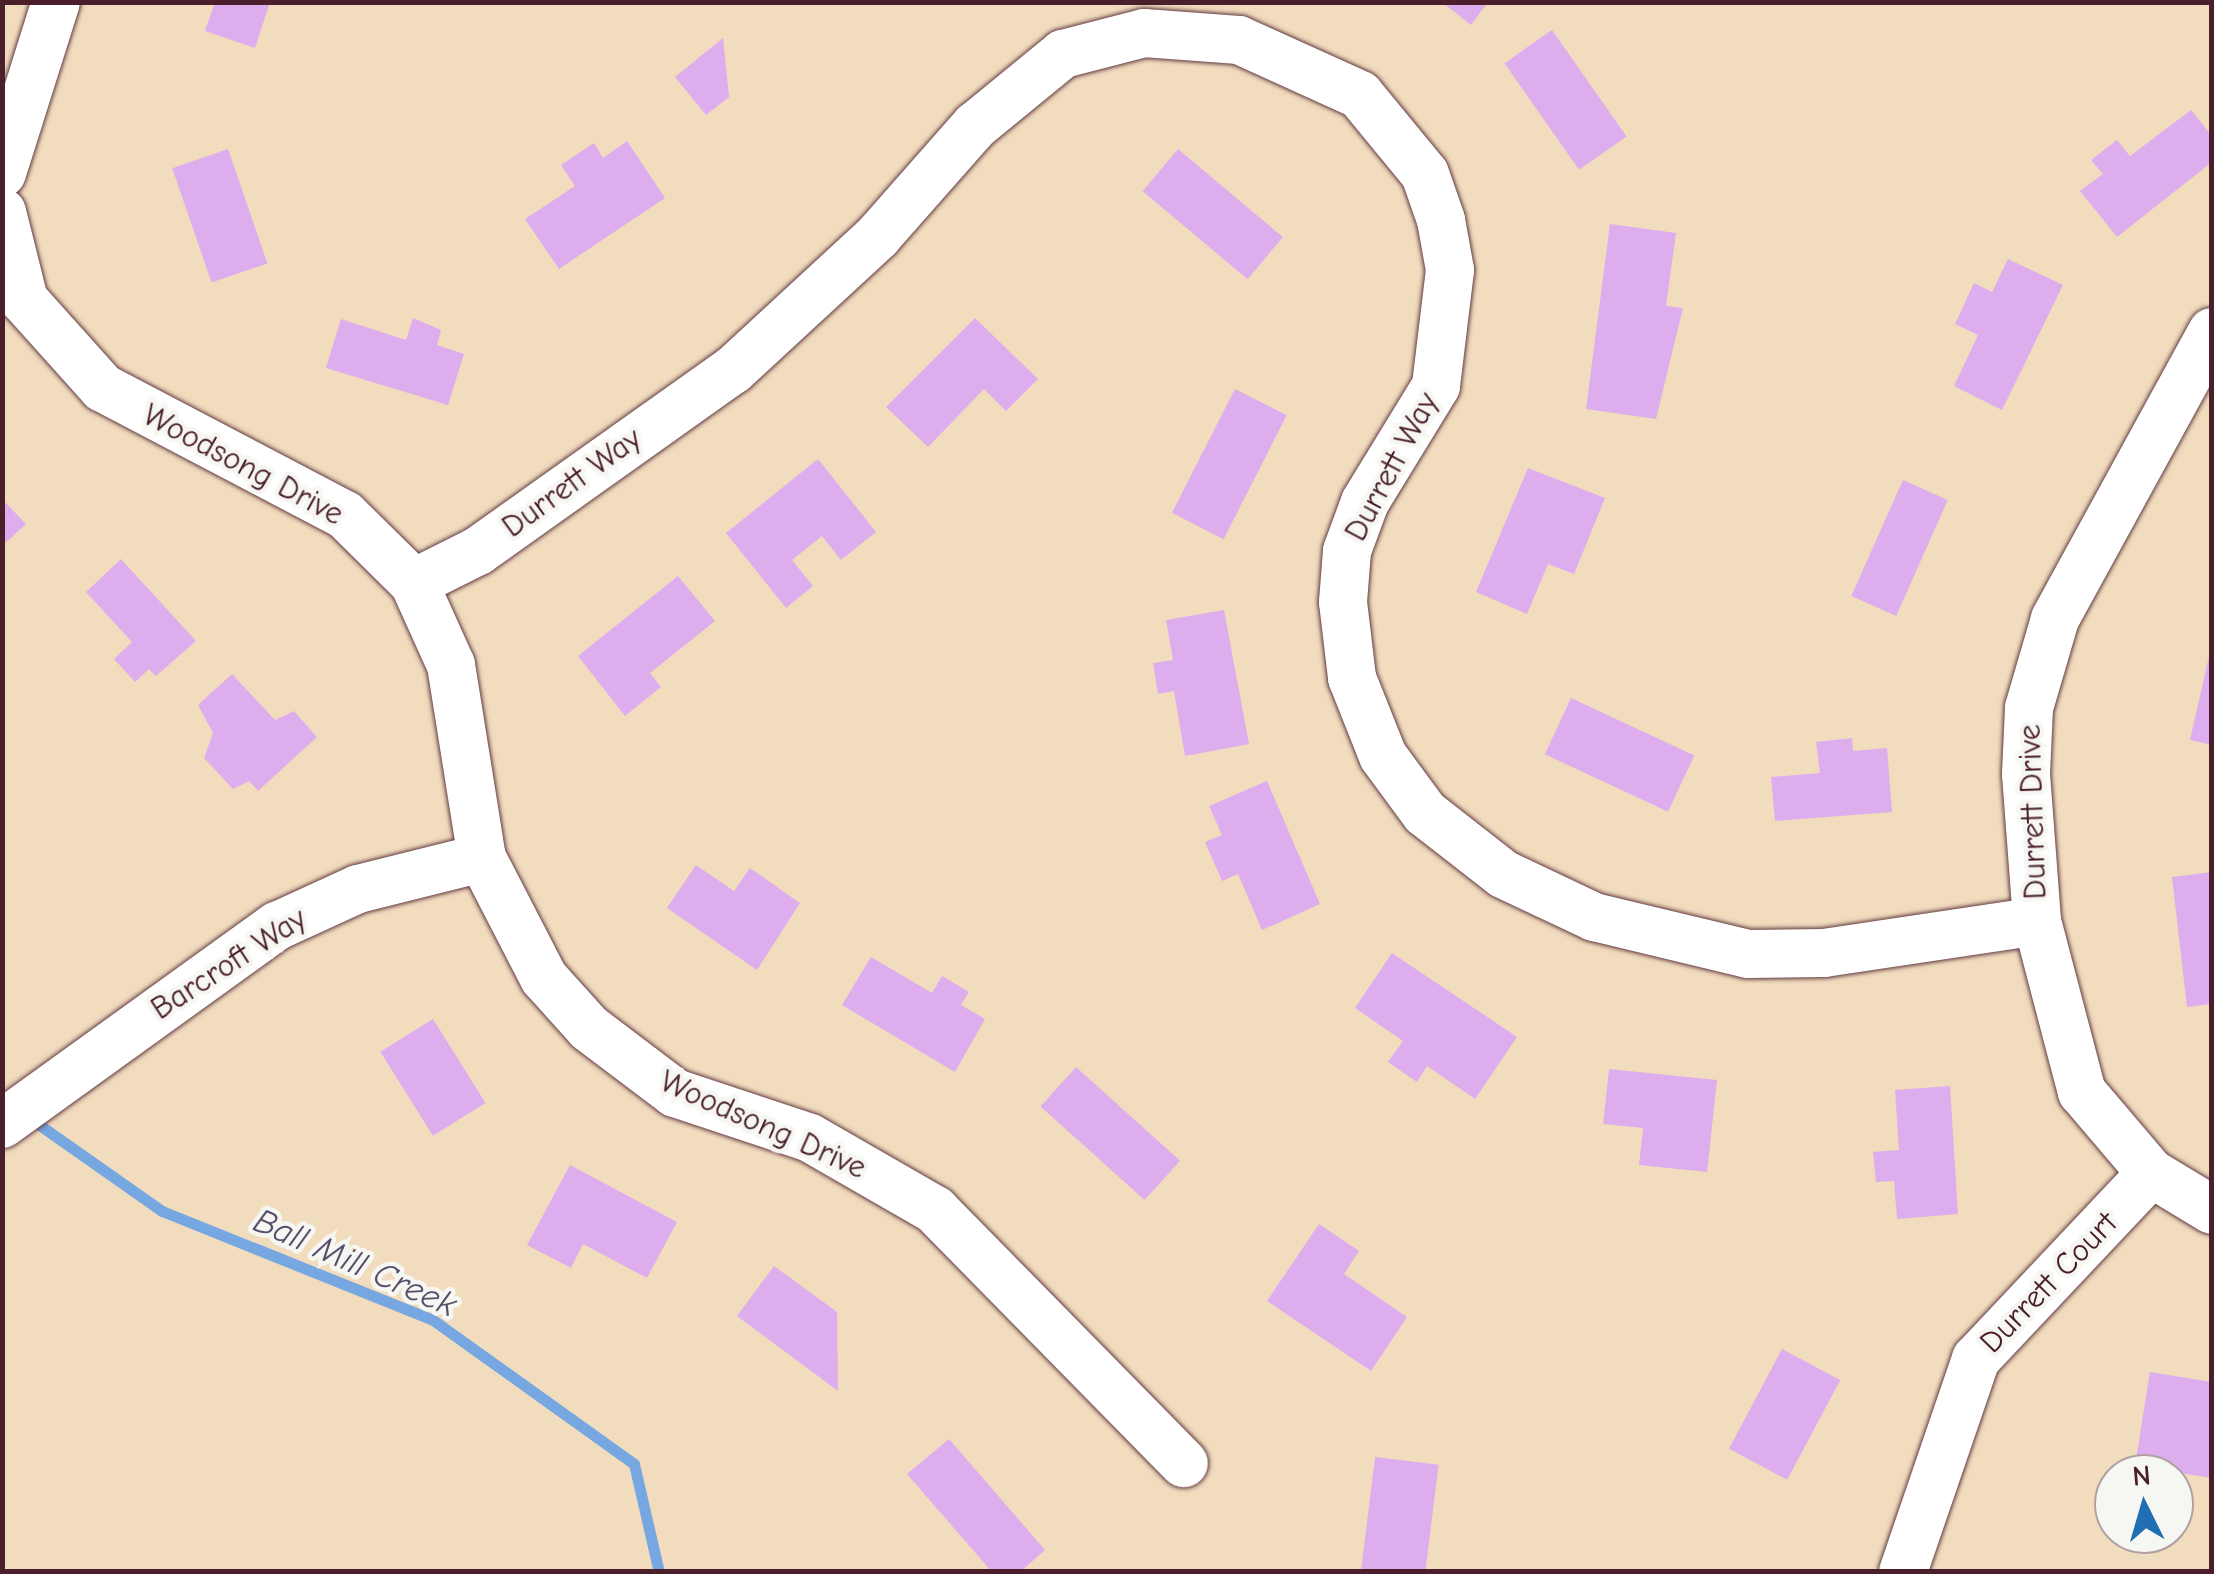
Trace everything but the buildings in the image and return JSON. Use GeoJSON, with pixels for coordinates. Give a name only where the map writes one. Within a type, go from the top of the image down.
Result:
{"type":"FeatureCollection","features":[{"type":"Feature","properties":{"kind":"street"},"geometry":{"type":"LineString","coordinates":[[2,172],[56,2]]}},
{"type":"Feature","properties":{"kind":"street","name":"Durrett Way"},"geometry":{"type":"LineString","coordinates":[[414,582],[478,551],[733,370],[878,236],[976,126],[1063,54],[1144,33],[1240,40],[1360,95],[1425,174],[1441,220],[1450,270],[1436,386],[1366,502],[1347,551],[1343,602],[1352,678],[1383,756],[1425,814],[1503,874],[1594,917],[1731,951],[1824,952],[2037,921]]}},
{"type":"Feature","properties":{"kind":"street","name":"Woodsong Drive"},"geometry":{"type":"LineString","coordinates":[[2,212],[24,300],[103,388],[345,515],[414,582],[451,665],[482,858],[544,978],[588,1028],[675,1093],[810,1138],[935,1210],[1184,1463]]}},
{"type":"Feature","properties":{"kind":"street","name":"Durrett Drive"},"geometry":{"type":"LineString","coordinates":[[2212,332],[2054,620],[2029,708],[2037,921],[2082,1092],[2151,1173],[2212,1210]]}},
{"type":"Feature","properties":{"kind":"street","name":"Barcroft Way"},"geometry":{"type":"LineString","coordinates":[[2,1124],[277,926],[358,889],[482,858]]}},
{"type":"Feature","properties":{"kind":"street","name":"Durrett Court"},"geometry":{"type":"LineString","coordinates":[[1903,1572],[1976,1359],[2151,1173]]}},
{"type":"Feature","properties":{"kind":"waterway","name":"Ball Mill Creek"},"geometry":{"type":"LineString","coordinates":[[31,1119],[162,1211],[433,1320],[634,1464],[659,1572]]}}]}
